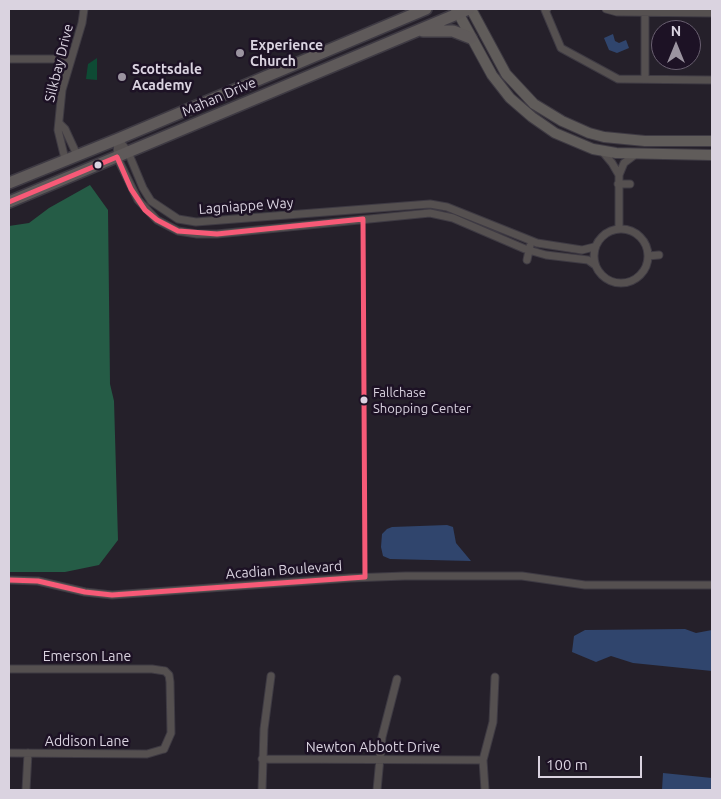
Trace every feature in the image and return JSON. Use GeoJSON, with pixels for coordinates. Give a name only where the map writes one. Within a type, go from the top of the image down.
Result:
{"type":"FeatureCollection","features":[{"type":"Feature","properties":{"kind":"main road","name":"Mahan Drive"},"geometry":{"type":"LineString","coordinates":[[9,183],[426,9]]}},
{"type":"Feature","properties":{"kind":"main road","name":"Mahan Drive"},"geometry":{"type":"LineString","coordinates":[[9,202],[416,31],[457,11],[470,9]]}},
{"type":"Feature","properties":{"kind":"main road"},"geometry":{"type":"LineString","coordinates":[[470,9],[506,74],[534,104],[562,121],[589,133],[604,136],[645,140],[712,141]]}},
{"type":"Feature","properties":{"kind":"main road"},"geometry":{"type":"LineString","coordinates":[[457,11],[492,75],[510,98],[555,133],[602,150],[636,154],[712,155]]}},
{"type":"Feature","properties":{"kind":"main road"},"geometry":{"type":"LineString","coordinates":[[416,31],[453,31],[471,38]]}},
{"type":"Feature","properties":{"kind":"main road"},"geometry":{"type":"LineString","coordinates":[[261,96],[268,82],[266,75]]}},
{"type":"Feature","properties":{"kind":"street","name":"Silkbay Drive"},"geometry":{"type":"LineString","coordinates":[[65,159],[58,136],[62,90],[82,23],[84,9]]}},
{"type":"Feature","properties":{"kind":"street"},"geometry":{"type":"LineString","coordinates":[[547,9],[544,10],[561,48],[618,79],[712,80]]}},
{"type":"Feature","properties":{"kind":"street"},"geometry":{"type":"LineString","coordinates":[[610,10],[712,13]]}},
{"type":"Feature","properties":{"kind":"street"},"geometry":{"type":"LineString","coordinates":[[645,12],[645,80]]}},
{"type":"Feature","properties":{"kind":"street"},"geometry":{"type":"LineString","coordinates":[[9,59],[70,59]]}},
{"type":"Feature","properties":{"kind":"street"},"geometry":{"type":"LineString","coordinates":[[60,124],[65,129],[77,155]]}},
{"type":"Feature","properties":{"kind":"street","name":"Lagniappe Way"},"geometry":{"type":"LineString","coordinates":[[118,139],[131,189],[145,210],[157,220],[178,231],[197,234],[217,234],[415,213],[437,214],[453,218],[529,250],[588,260],[595,265]]}},
{"type":"Feature","properties":{"kind":"street","name":"Lagniappe Way"},"geometry":{"type":"LineString","coordinates":[[118,139],[122,154],[151,201],[178,219],[196,222],[416,204],[438,206],[461,212],[532,241],[570,249],[585,250],[594,247]]}},
{"type":"Feature","properties":{"kind":"street"},"geometry":{"type":"LineString","coordinates":[[602,150],[619,175]]}},
{"type":"Feature","properties":{"kind":"street"},"geometry":{"type":"LineString","coordinates":[[619,228],[619,175],[624,163],[636,154]]}},
{"type":"Feature","properties":{"kind":"street"},"geometry":{"type":"LineString","coordinates":[[618,184],[630,184]]}},
{"type":"Feature","properties":{"kind":"street"},"geometry":{"type":"LineString","coordinates":[[437,214],[438,206]]}},
{"type":"Feature","properties":{"kind":"street"},"geometry":{"type":"LineString","coordinates":[[361,210],[362,219]]}},
{"type":"Feature","properties":{"kind":"street"},"geometry":{"type":"LineString","coordinates":[[285,216],[285,227]]}},
{"type":"Feature","properties":{"kind":"street"},"geometry":{"type":"LineString","coordinates":[[619,228],[636,233],[643,239],[648,256],[642,273],[626,282],[607,280],[595,265],[594,247],[606,232],[619,228]]}},
{"type":"Feature","properties":{"kind":"street"},"geometry":{"type":"LineString","coordinates":[[526,260],[532,241]]}},
{"type":"Feature","properties":{"kind":"street"},"geometry":{"type":"LineString","coordinates":[[648,256],[659,255]]}},
{"type":"Feature","properties":{"kind":"street","name":"Acadian Boulevard"},"geometry":{"type":"LineString","coordinates":[[9,580],[38,581],[85,592],[112,595],[350,578],[405,576],[522,576],[585,585],[712,585]]}},
{"type":"Feature","properties":{"kind":"street","name":"Emerson Lane"},"geometry":{"type":"LineString","coordinates":[[9,669],[167,668],[170,682],[171,733],[167,751]]}},
{"type":"Feature","properties":{"kind":"street"},"geometry":{"type":"LineString","coordinates":[[262,790],[262,759],[271,676]]}},
{"type":"Feature","properties":{"kind":"street"},"geometry":{"type":"LineString","coordinates":[[485,790],[483,760],[493,722],[495,677]]}},
{"type":"Feature","properties":{"kind":"street"},"geometry":{"type":"LineString","coordinates":[[377,790],[379,760],[386,717],[397,679]]}},
{"type":"Feature","properties":{"kind":"street","name":"Addison Lane"},"geometry":{"type":"LineString","coordinates":[[9,753],[147,754],[167,751]]}},
{"type":"Feature","properties":{"kind":"street"},"geometry":{"type":"LineString","coordinates":[[26,790],[28,753]]}},
{"type":"Feature","properties":{"kind":"street","name":"Newton Abbott Drive"},"geometry":{"type":"LineString","coordinates":[[262,759],[483,760]]}},
{"type":"Feature","properties":{"kind":"green space"},"geometry":{"type":"Polygon","coordinates":[[[97,58],[97,80],[86,79],[88,64],[97,58]]]}},
{"type":"Feature","properties":{"kind":"green space"},"geometry":{"type":"Polygon","coordinates":[[[90,185],[108,210],[110,384],[114,401],[118,540],[99,565],[65,572],[9,572],[9,226],[29,223],[49,208],[90,185]]]}},
{"type":"Feature","properties":{"kind":"water"},"geometry":{"type":"Polygon","coordinates":[[[613,34],[615,41],[619,43],[626,40],[629,48],[617,53],[609,50],[604,38],[613,34]]]}},
{"type":"Feature","properties":{"kind":"water"},"geometry":{"type":"Polygon","coordinates":[[[447,525],[453,527],[456,543],[471,561],[390,559],[383,556],[381,547],[382,534],[387,529],[392,527],[447,525]]]}},
{"type":"Feature","properties":{"kind":"water"},"geometry":{"type":"Polygon","coordinates":[[[685,629],[696,633],[712,630],[712,671],[633,663],[611,656],[596,662],[572,652],[574,636],[585,630],[685,629]]]}},
{"type":"Feature","properties":{"kind":"water"},"geometry":{"type":"Polygon","coordinates":[[[663,773],[712,778],[712,790],[662,790],[663,773]]]}},
{"type":"Feature","properties":{"kind":"transit line"},"geometry":{"type":"LineString","coordinates":[[117,157],[131,189],[145,210],[157,220],[178,231],[217,234],[363,219]]}},
{"type":"Feature","properties":{"kind":"transit line"},"geometry":{"type":"LineString","coordinates":[[9,202],[117,157]]}},
{"type":"Feature","properties":{"kind":"transit line"},"geometry":{"type":"LineString","coordinates":[[363,219],[365,577]]}},
{"type":"Feature","properties":{"kind":"transit line"},"geometry":{"type":"LineString","coordinates":[[9,580],[38,581],[85,592],[112,595],[365,577]]}},
{"type":"Feature","properties":{"kind":"place","name":"Experience Church"},"geometry":{"type":"Point","coordinates":[240,53]}},
{"type":"Feature","properties":{"kind":"place","name":"Scottsdale Academy"},"geometry":{"type":"Point","coordinates":[122,77]}},
{"type":"Feature","properties":{"kind":"place","name":"Fallchase Shopping Center"},"geometry":{"type":"Point","coordinates":[364,400]}}]}
